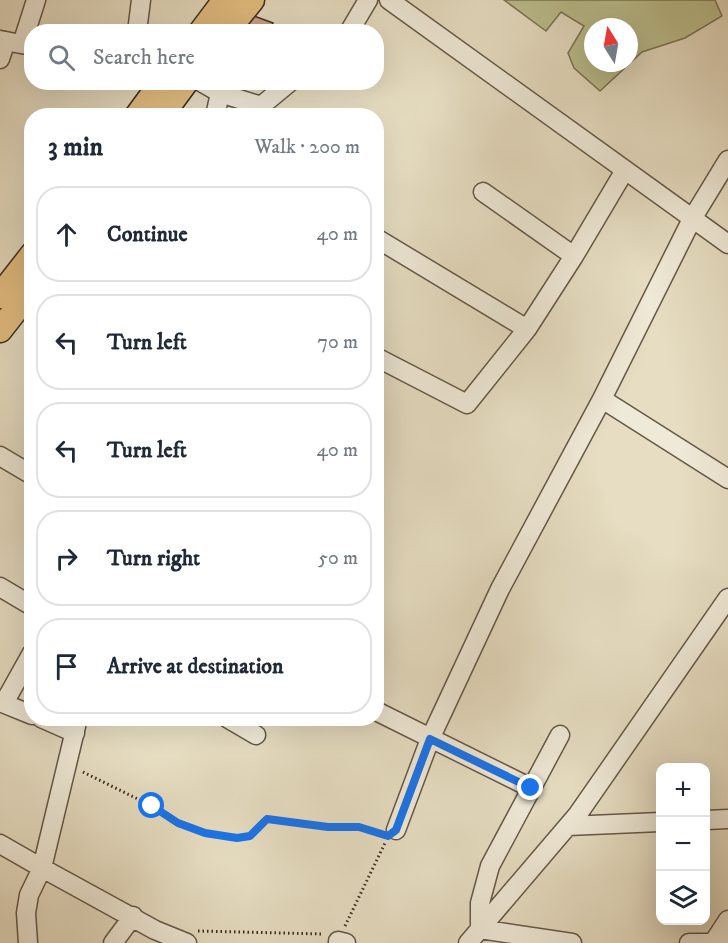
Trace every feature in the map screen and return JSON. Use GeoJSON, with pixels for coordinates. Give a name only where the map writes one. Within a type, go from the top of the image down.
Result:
{"type":"FeatureCollection","features":[{"type":"Feature","properties":{"kind":"main road"},"geometry":{"type":"LineString","coordinates":[[207,24],[225,0]]}},
{"type":"Feature","properties":{"kind":"main road"},"geometry":{"type":"LineString","coordinates":[[232,24],[252,0]]}},
{"type":"Feature","properties":{"kind":"main road"},"geometry":{"type":"LineString","coordinates":[[143,108],[156,90]]}},
{"type":"Feature","properties":{"kind":"main road"},"geometry":{"type":"LineString","coordinates":[[167,108],[180,90]]}},
{"type":"Feature","properties":{"kind":"main road"},"geometry":{"type":"LineString","coordinates":[[0,296],[24,265]]}},
{"type":"Feature","properties":{"kind":"main road"},"geometry":{"type":"LineString","coordinates":[[0,330],[24,299]]}},
{"type":"Feature","properties":{"kind":"street"},"geometry":{"type":"LineString","coordinates":[[24,24],[36,0]]}},
{"type":"Feature","properties":{"kind":"street"},"geometry":{"type":"LineString","coordinates":[[137,24],[141,0]]}},
{"type":"Feature","properties":{"kind":"street"},"geometry":{"type":"LineString","coordinates":[[354,24],[368,0]]}},
{"type":"Feature","properties":{"kind":"street"},"geometry":{"type":"LineString","coordinates":[[389,0],[728,244]]}},
{"type":"Feature","properties":{"kind":"street"},"geometry":{"type":"LineString","coordinates":[[0,59],[15,43],[24,25]]}},
{"type":"Feature","properties":{"kind":"street"},"geometry":{"type":"LineString","coordinates":[[215,90],[255,108]]}},
{"type":"Feature","properties":{"kind":"street"},"geometry":{"type":"LineString","coordinates":[[265,108],[282,90]]}},
{"type":"Feature","properties":{"kind":"street"},"geometry":{"type":"LineString","coordinates":[[217,108],[220,93]]}},
{"type":"Feature","properties":{"kind":"street"},"geometry":{"type":"LineString","coordinates":[[396,830],[430,739],[500,589],[602,399],[692,219],[728,160]]}},
{"type":"Feature","properties":{"kind":"street"},"geometry":{"type":"LineString","coordinates":[[384,361],[467,404],[527,329],[626,170]]}},
{"type":"Feature","properties":{"kind":"street"},"geometry":{"type":"LineString","coordinates":[[483,192],[574,256]]}},
{"type":"Feature","properties":{"kind":"street"},"geometry":{"type":"LineString","coordinates":[[384,243],[527,329]]}},
{"type":"Feature","properties":{"kind":"street"},"geometry":{"type":"LineString","coordinates":[[602,399],[728,479]]}},
{"type":"Feature","properties":{"kind":"street"},"geometry":{"type":"LineString","coordinates":[[0,456],[24,470]]}},
{"type":"Feature","properties":{"kind":"street"},"geometry":{"type":"LineString","coordinates":[[0,587],[24,601]]}},
{"type":"Feature","properties":{"kind":"street"},"geometry":{"type":"LineString","coordinates":[[474,936],[578,814],[728,598]]}},
{"type":"Feature","properties":{"kind":"street"},"geometry":{"type":"LineString","coordinates":[[24,666],[2,703],[24,712]]}},
{"type":"Feature","properties":{"kind":"street"},"geometry":{"type":"LineString","coordinates":[[384,715],[531,788]]}},
{"type":"Feature","properties":{"kind":"street"},"geometry":{"type":"LineString","coordinates":[[28,943],[26,913],[29,895],[42,868],[77,726]]}},
{"type":"Feature","properties":{"kind":"street"},"geometry":{"type":"LineString","coordinates":[[241,726],[256,735]]}},
{"type":"Feature","properties":{"kind":"street"},"geometry":{"type":"LineString","coordinates":[[474,936],[490,866],[560,735]]}},
{"type":"Feature","properties":{"kind":"street"},"geometry":{"type":"LineString","coordinates":[[710,820],[728,819]]}},
{"type":"Feature","properties":{"kind":"street"},"geometry":{"type":"LineString","coordinates":[[568,826],[656,822]]}},
{"type":"Feature","properties":{"kind":"street"},"geometry":{"type":"LineString","coordinates":[[0,844],[155,930],[188,937]]}},
{"type":"Feature","properties":{"kind":"street"},"geometry":{"type":"LineString","coordinates":[[113,943],[133,916]]}},
{"type":"Feature","properties":{"kind":"street"},"geometry":{"type":"LineString","coordinates":[[689,943],[717,943],[728,920]]}},
{"type":"Feature","properties":{"kind":"street"},"geometry":{"type":"LineString","coordinates":[[474,936],[572,943]]}},
{"type":"Feature","properties":{"kind":"path"},"geometry":{"type":"LineString","coordinates":[[67,765],[152,806],[178,823],[205,833],[237,838],[250,836],[267,819],[328,827],[359,827],[388,836],[341,942],[325,934],[188,937]]}},
{"type":"Feature","properties":{"kind":"green space"},"geometry":{"type":"Polygon","coordinates":[[[504,0],[715,0],[722,16],[685,38],[642,52],[638,56],[638,18],[584,18],[584,26],[561,12],[546,31],[504,0]]]}},
{"type":"Feature","properties":{"kind":"green space"},"geometry":{"type":"Polygon","coordinates":[[[584,26],[584,72],[620,72],[600,91],[574,68],[568,53],[584,26]]]}},
{"type":"Feature","properties":{"kind":"building"},"geometry":{"type":"Polygon","coordinates":[[[243,12],[273,23],[273,24],[235,24],[243,12]]]}},
{"type":"Feature","properties":{"kind":"route"},"geometry":{"type":"LineString","coordinates":[[152,806],[178,823],[205,833],[237,838],[250,836],[267,819],[328,827],[359,827],[388,836],[396,830],[430,739],[531,788]]}}]}
